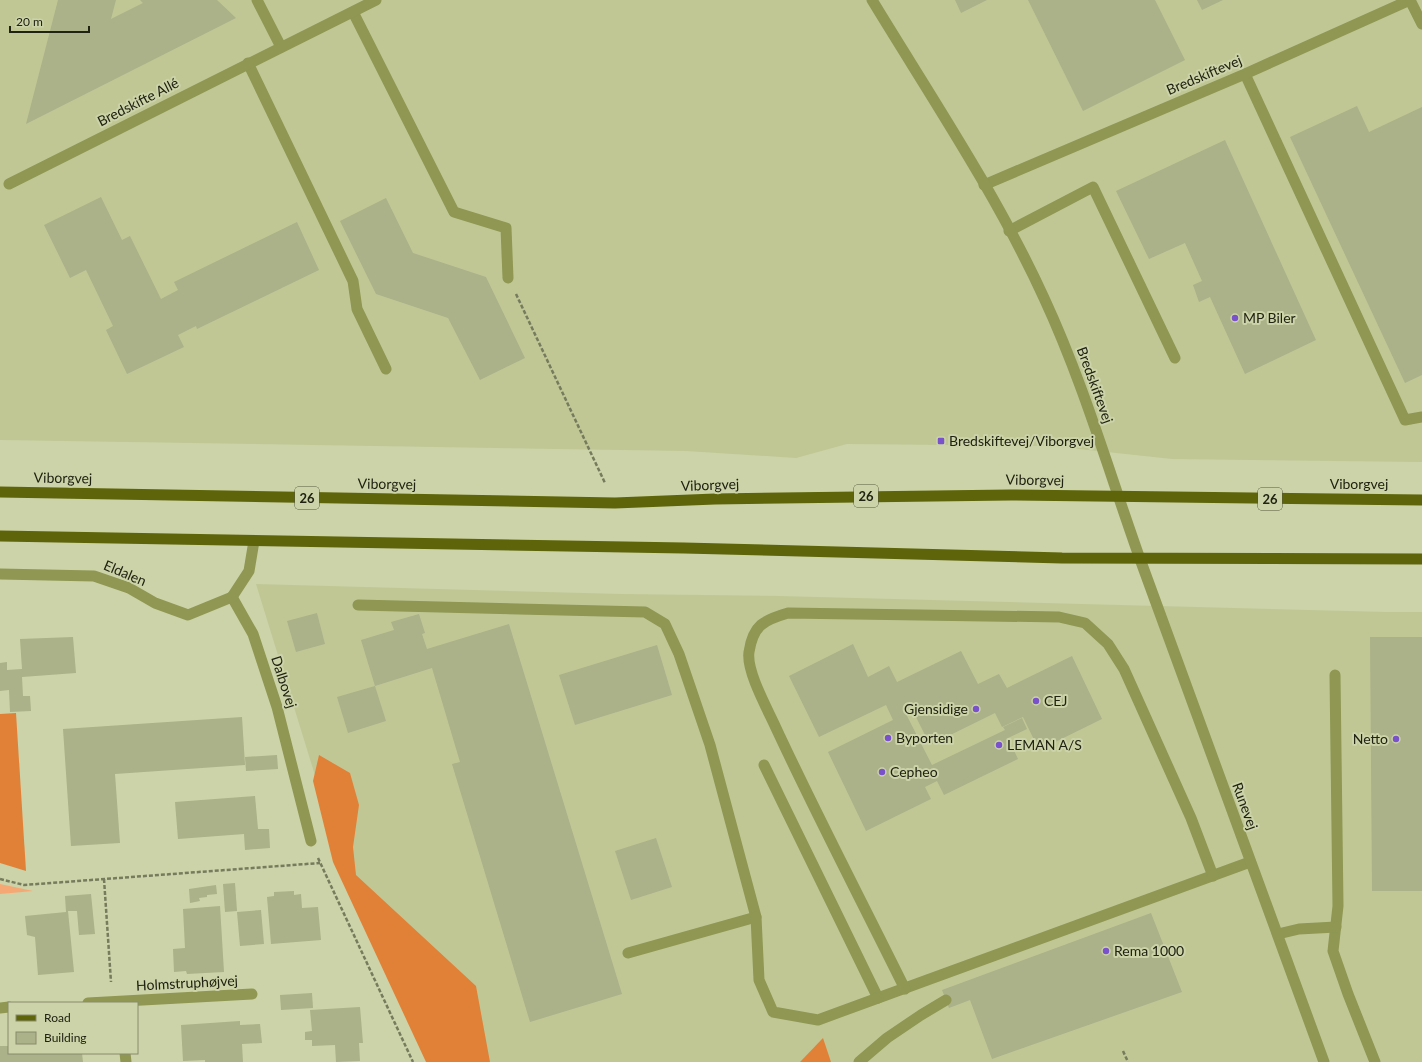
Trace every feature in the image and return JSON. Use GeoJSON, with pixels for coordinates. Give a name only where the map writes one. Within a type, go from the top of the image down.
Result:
{"type":"FeatureCollection","features":[{"type":"Feature","properties":{"kind":"main road","name":"Viborgvej"},"geometry":{"type":"LineString","coordinates":[[0,492],[615,504],[715,499],[1017,495],[1422,500]]}},
{"type":"Feature","properties":{"kind":"main road"},"geometry":{"type":"LineString","coordinates":[[0,536],[684,548],[1140,559],[1422,559]]}},
{"type":"Feature","properties":{"kind":"street"},"geometry":{"type":"LineString","coordinates":[[257,0],[281,47]]}},
{"type":"Feature","properties":{"kind":"street","name":"Bredskifte Allé"},"geometry":{"type":"LineString","coordinates":[[4,183],[376,0]]}},
{"type":"Feature","properties":{"kind":"street","name":"Bredskiftevej"},"geometry":{"type":"LineString","coordinates":[[872,0],[984,185],[1044,297],[1071,359],[1140,559]]}},
{"type":"Feature","properties":{"kind":"street","name":"Bredskiftevej"},"geometry":{"type":"LineString","coordinates":[[984,185],[1245,74],[1410,0],[1422,24]]}},
{"type":"Feature","properties":{"kind":"street"},"geometry":{"type":"LineString","coordinates":[[353,12],[454,212],[506,228],[508,278]]}},
{"type":"Feature","properties":{"kind":"street"},"geometry":{"type":"LineString","coordinates":[[248,64],[353,281],[357,309],[386,369]]}},
{"type":"Feature","properties":{"kind":"street"},"geometry":{"type":"LineString","coordinates":[[1245,74],[1405,420],[1422,417]]}},
{"type":"Feature","properties":{"kind":"street"},"geometry":{"type":"LineString","coordinates":[[1009,231],[1093,187],[1175,358]]}},
{"type":"Feature","properties":{"kind":"street"},"geometry":{"type":"LineString","coordinates":[[232,597],[249,571],[254,541]]}},
{"type":"Feature","properties":{"kind":"street","name":"Runevej"},"geometry":{"type":"LineString","coordinates":[[1140,559],[1324,1062]]}},
{"type":"Feature","properties":{"kind":"street","name":"Eldalen"},"geometry":{"type":"LineString","coordinates":[[0,574],[94,576],[129,588],[155,603],[188,615],[232,597]]}},
{"type":"Feature","properties":{"kind":"street","name":"Dalbovej"},"geometry":{"type":"LineString","coordinates":[[232,597],[253,634],[277,707],[312,841]]}},
{"type":"Feature","properties":{"kind":"street"},"geometry":{"type":"LineString","coordinates":[[358,605],[646,612],[665,624],[679,654],[710,745],[756,917],[759,980],[773,1012],[818,1020],[1250,862]]}},
{"type":"Feature","properties":{"kind":"street"},"geometry":{"type":"LineString","coordinates":[[905,989],[788,754],[755,682],[749,654],[754,632],[766,620],[788,613],[1059,617],[1085,624],[1108,644],[1124,669],[1191,818],[1213,876]]}},
{"type":"Feature","properties":{"kind":"street"},"geometry":{"type":"LineString","coordinates":[[1336,675],[1338,899],[1333,951],[1375,1062]]}},
{"type":"Feature","properties":{"kind":"street"},"geometry":{"type":"LineString","coordinates":[[764,765],[878,998]]}},
{"type":"Feature","properties":{"kind":"street"},"geometry":{"type":"LineString","coordinates":[[628,953],[756,917]]}},
{"type":"Feature","properties":{"kind":"street"},"geometry":{"type":"LineString","coordinates":[[1278,934],[1300,929],[1336,927]]}},
{"type":"Feature","properties":{"kind":"street","name":"Holmstruphøjvej"},"geometry":{"type":"LineString","coordinates":[[120,1002],[252,994]]}},
{"type":"Feature","properties":{"kind":"street"},"geometry":{"type":"LineString","coordinates":[[859,1062],[887,1038],[946,1000]]}},
{"type":"Feature","properties":{"kind":"path"},"geometry":{"type":"LineString","coordinates":[[508,278],[615,504]]}},
{"type":"Feature","properties":{"kind":"path"},"geometry":{"type":"LineString","coordinates":[[0,878],[24,885],[320,863],[413,1062]]}},
{"type":"Feature","properties":{"kind":"path"},"geometry":{"type":"LineString","coordinates":[[104,879],[120,1002]]}},
{"type":"Feature","properties":{"kind":"path"},"geometry":{"type":"LineString","coordinates":[[1123,1052],[1128,1062]]}},
{"type":"Feature","properties":{"kind":"shaded area"},"geometry":{"type":"Polygon","coordinates":[[[0,0],[1422,0],[1422,462],[1172,459],[1051,446],[847,444],[796,458],[686,451],[0,440],[0,0]]]}},
{"type":"Feature","properties":{"kind":"shaded area"},"geometry":{"type":"Polygon","coordinates":[[[256,584],[622,594],[779,596],[1422,612],[1422,1062],[439,1062],[338,850],[256,584]]]}},
{"type":"Feature","properties":{"kind":"shaded area"},"geometry":{"type":"Polygon","coordinates":[[[16,713],[26,871],[0,863],[0,714],[16,713]]]}},
{"type":"Feature","properties":{"kind":"shaded area"},"geometry":{"type":"Polygon","coordinates":[[[319,755],[350,773],[359,805],[353,847],[356,875],[476,986],[490,1062],[426,1062],[333,862],[313,781],[319,755]]]}},
{"type":"Feature","properties":{"kind":"shaded area"},"geometry":{"type":"Polygon","coordinates":[[[0,884],[33,891],[0,894],[0,884]]]}},
{"type":"Feature","properties":{"kind":"shaded area"},"geometry":{"type":"Polygon","coordinates":[[[823,1038],[831,1062],[800,1062],[823,1038]]]}},
{"type":"Feature","properties":{"kind":"building"},"geometry":{"type":"Polygon","coordinates":[[[58,0],[116,0],[111,19],[143,3],[140,0],[217,0],[236,18],[26,124],[58,0]]]}},
{"type":"Feature","properties":{"kind":"building"},"geometry":{"type":"Polygon","coordinates":[[[955,0],[987,0],[961,13],[955,0]]]}},
{"type":"Feature","properties":{"kind":"building"},"geometry":{"type":"Polygon","coordinates":[[[1028,0],[1155,0],[1185,60],[1083,111],[1028,0]]]}},
{"type":"Feature","properties":{"kind":"building"},"geometry":{"type":"Polygon","coordinates":[[[1197,0],[1223,0],[1202,10],[1197,0]]]}},
{"type":"Feature","properties":{"kind":"building"},"geometry":{"type":"Polygon","coordinates":[[[1357,106],[1369,132],[1422,107],[1422,375],[1405,383],[1290,137],[1357,106]]]}},
{"type":"Feature","properties":{"kind":"building"},"geometry":{"type":"Polygon","coordinates":[[[1225,140],[1316,340],[1245,374],[1210,297],[1199,302],[1193,285],[1202,281],[1185,243],[1149,259],[1116,191],[1225,140]]]}},
{"type":"Feature","properties":{"kind":"building"},"geometry":{"type":"Polygon","coordinates":[[[101,197],[122,240],[130,236],[161,299],[178,290],[174,282],[297,222],[319,270],[197,329],[196,326],[178,335],[184,347],[127,374],[106,330],[113,326],[86,270],[70,278],[44,225],[101,197]]]}},
{"type":"Feature","properties":{"kind":"building"},"geometry":{"type":"Polygon","coordinates":[[[386,198],[413,253],[486,277],[525,358],[480,380],[448,318],[376,294],[340,221],[386,198]]]}},
{"type":"Feature","properties":{"kind":"building"},"geometry":{"type":"Polygon","coordinates":[[[317,613],[325,644],[296,652],[287,621],[317,613]]]}},
{"type":"Feature","properties":{"kind":"building"},"geometry":{"type":"Polygon","coordinates":[[[419,614],[425,633],[422,634],[427,649],[509,624],[622,994],[530,1022],[452,764],[460,762],[432,668],[375,686],[361,640],[394,630],[391,622],[419,614]]]}},
{"type":"Feature","properties":{"kind":"building"},"geometry":{"type":"Polygon","coordinates":[[[73,637],[76,673],[22,677],[23,696],[30,696],[31,711],[10,712],[9,690],[0,691],[0,663],[7,662],[7,670],[22,669],[20,639],[73,637]]]}},
{"type":"Feature","properties":{"kind":"building","name":"Netto"},"geometry":{"type":"Polygon","coordinates":[[[1370,637],[1422,637],[1422,891],[1372,891],[1370,637]]]}},
{"type":"Feature","properties":{"kind":"building","name":"Byporten"},"geometry":{"type":"Polygon","coordinates":[[[853,644],[868,677],[889,666],[897,682],[961,651],[978,684],[999,674],[1007,688],[1072,656],[1102,719],[1039,750],[1023,717],[1002,727],[995,713],[930,745],[913,711],[906,714],[932,765],[1005,730],[1003,727],[1022,718],[1027,729],[1008,738],[1018,759],[944,795],[937,781],[925,787],[931,799],[866,831],[828,752],[893,720],[886,705],[819,737],[789,676],[853,644]]]}},
{"type":"Feature","properties":{"kind":"building"},"geometry":{"type":"Polygon","coordinates":[[[657,645],[672,695],[575,725],[559,675],[657,645]]]}},
{"type":"Feature","properties":{"kind":"building"},"geometry":{"type":"Polygon","coordinates":[[[375,686],[386,721],[348,733],[337,697],[375,686]]]}},
{"type":"Feature","properties":{"kind":"building"},"geometry":{"type":"Polygon","coordinates":[[[242,717],[245,765],[115,774],[120,843],[71,846],[63,729],[242,717]]]}},
{"type":"Feature","properties":{"kind":"building"},"geometry":{"type":"Polygon","coordinates":[[[277,755],[278,769],[246,771],[245,757],[277,755]]]}},
{"type":"Feature","properties":{"kind":"building"},"geometry":{"type":"Polygon","coordinates":[[[255,796],[258,829],[269,829],[270,848],[245,850],[244,834],[178,839],[175,802],[255,796]]]}},
{"type":"Feature","properties":{"kind":"building"},"geometry":{"type":"Polygon","coordinates":[[[656,838],[672,887],[631,900],[615,851],[656,838]]]}},
{"type":"Feature","properties":{"kind":"building"},"geometry":{"type":"Polygon","coordinates":[[[235,883],[237,911],[225,912],[223,884],[235,883]]]}},
{"type":"Feature","properties":{"kind":"building"},"geometry":{"type":"Polygon","coordinates":[[[216,885],[217,894],[207,895],[207,897],[199,898],[200,901],[190,903],[189,889],[216,885]]]}},
{"type":"Feature","properties":{"kind":"building"},"geometry":{"type":"Polygon","coordinates":[[[294,891],[294,895],[301,894],[302,908],[318,907],[321,940],[271,944],[267,897],[274,896],[274,892],[294,891]]]}},
{"type":"Feature","properties":{"kind":"building"},"geometry":{"type":"Polygon","coordinates":[[[91,894],[95,934],[79,935],[77,911],[68,911],[74,972],[38,975],[35,937],[27,935],[25,916],[66,912],[65,896],[91,894]]]}},
{"type":"Feature","properties":{"kind":"building"},"geometry":{"type":"Polygon","coordinates":[[[220,906],[224,972],[187,974],[186,971],[174,972],[173,949],[185,948],[183,909],[220,906]]]}},
{"type":"Feature","properties":{"kind":"building"},"geometry":{"type":"Polygon","coordinates":[[[261,910],[264,944],[240,946],[237,912],[261,910]]]}},
{"type":"Feature","properties":{"kind":"building","name":"Rema 1000"},"geometry":{"type":"Polygon","coordinates":[[[1151,913],[1182,992],[992,1059],[970,1000],[949,1008],[942,990],[1151,913]]]}},
{"type":"Feature","properties":{"kind":"building"},"geometry":{"type":"Polygon","coordinates":[[[312,993],[313,1008],[281,1010],[280,995],[312,993]]]}},
{"type":"Feature","properties":{"kind":"building"},"geometry":{"type":"Polygon","coordinates":[[[360,1007],[363,1043],[359,1043],[360,1061],[336,1062],[335,1045],[312,1046],[312,1040],[305,1040],[305,1032],[312,1031],[310,1010],[360,1007]]]}},
{"type":"Feature","properties":{"kind":"building"},"geometry":{"type":"Polygon","coordinates":[[[240,1021],[240,1025],[260,1024],[262,1043],[242,1044],[243,1062],[205,1062],[205,1060],[183,1061],[181,1025],[240,1021]]]}},
{"type":"Feature","properties":{"kind":"building"},"geometry":{"type":"Polygon","coordinates":[[[0,1046],[8,1046],[8,1054],[82,1054],[83,1062],[0,1062],[0,1046]]]}},
{"type":"Feature","properties":{"kind":"place","name":"MP Biler"},"geometry":{"type":"Point","coordinates":[1235,318]}},
{"type":"Feature","properties":{"kind":"place","name":"Bredskiftevej/Viborgvej"},"geometry":{"type":"Point","coordinates":[941,441]}},
{"type":"Feature","properties":{"kind":"place","name":"CEJ"},"geometry":{"type":"Point","coordinates":[1036,701]}},
{"type":"Feature","properties":{"kind":"place","name":"Gjensidige"},"geometry":{"type":"Point","coordinates":[976,709]}},
{"type":"Feature","properties":{"kind":"place","name":"Byporten"},"geometry":{"type":"Point","coordinates":[888,738]}},
{"type":"Feature","properties":{"kind":"place","name":"Netto"},"geometry":{"type":"Point","coordinates":[1396,739]}},
{"type":"Feature","properties":{"kind":"place","name":"LEMAN A/S"},"geometry":{"type":"Point","coordinates":[999,745]}},
{"type":"Feature","properties":{"kind":"place","name":"Cepheo"},"geometry":{"type":"Point","coordinates":[882,772]}},
{"type":"Feature","properties":{"kind":"place","name":"Rema 1000"},"geometry":{"type":"Point","coordinates":[1106,951]}}]}
